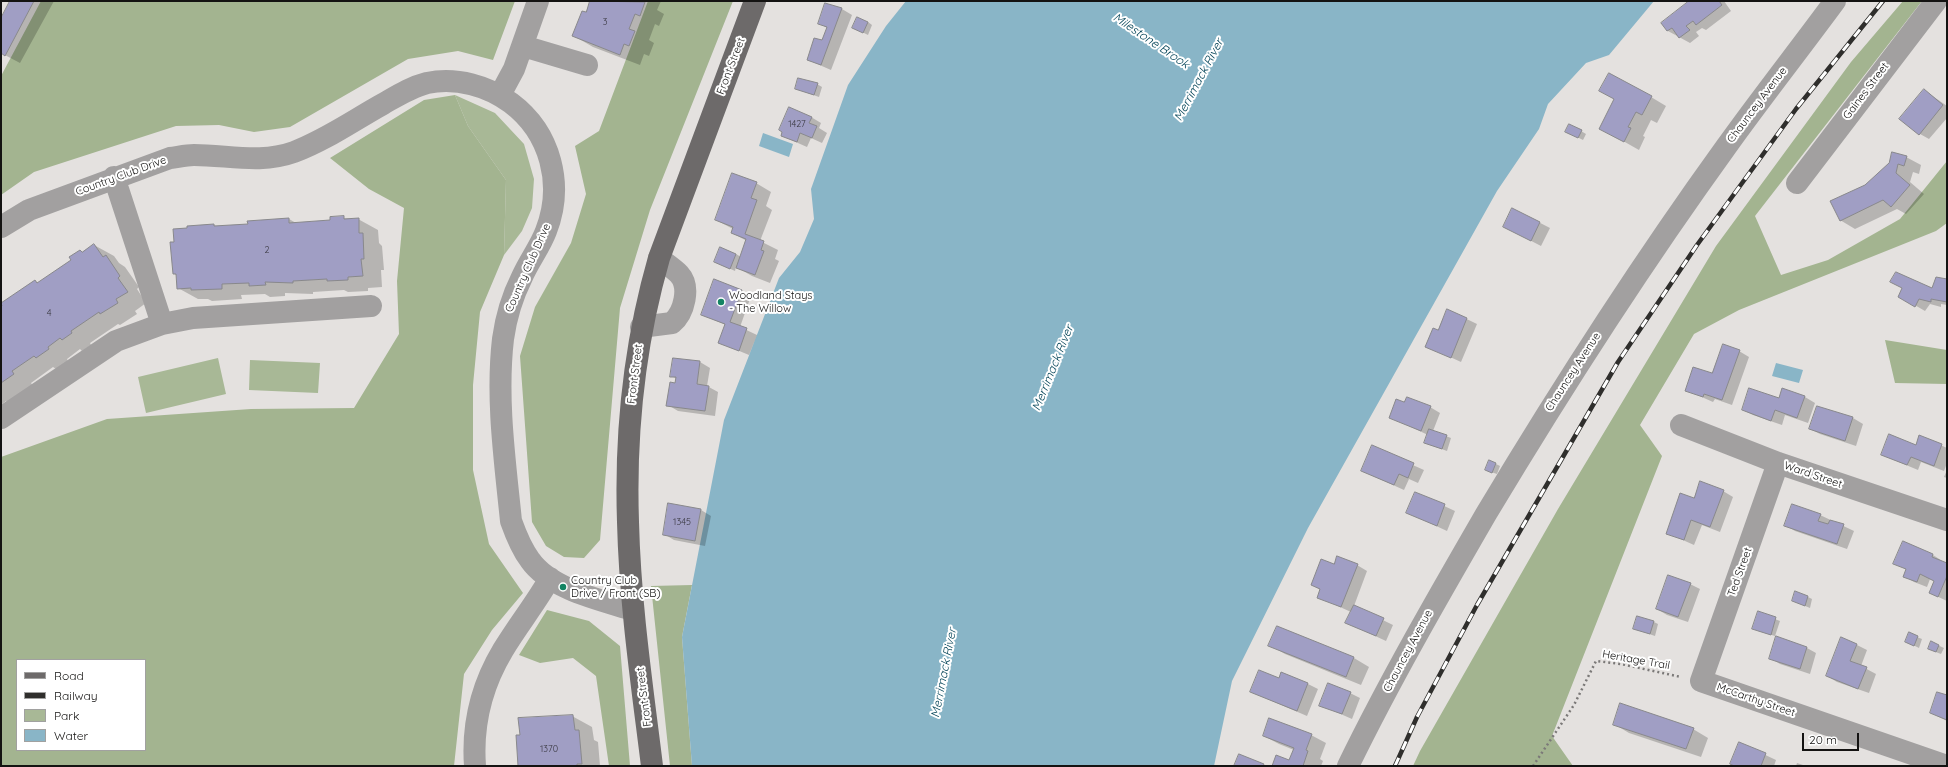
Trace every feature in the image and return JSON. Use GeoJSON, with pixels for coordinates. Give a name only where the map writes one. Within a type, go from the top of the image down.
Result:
{"type":"FeatureCollection","features":[{"type":"Feature","properties":{"kind":"main road","name":"Front Street"},"geometry":{"type":"LineString","coordinates":[[652,766],[634,610],[628,522],[629,431],[633,384],[641,328],[659,258],[755,1]]}},
{"type":"Feature","properties":{"kind":"street"},"geometry":{"type":"LineString","coordinates":[[500,95],[514,69],[538,1]]}},
{"type":"Feature","properties":{"kind":"street","name":"Chauncey Avenue"},"geometry":{"type":"LineString","coordinates":[[1348,766],[1435,601],[1538,427],[1611,314],[1726,147],[1834,1]]}},
{"type":"Feature","properties":{"kind":"street","name":"Gaines Street"},"geometry":{"type":"LineString","coordinates":[[1797,182],[1936,1]]}},
{"type":"Feature","properties":{"kind":"street"},"geometry":{"type":"LineString","coordinates":[[523,46],[587,65]]}},
{"type":"Feature","properties":{"kind":"street","name":"Country Club Drive"},"geometry":{"type":"LineString","coordinates":[[1,227],[29,210],[114,177],[170,158],[192,155],[252,159],[272,158],[292,153],[316,143],[409,89],[428,83],[447,82],[468,84],[485,88],[500,95],[513,105],[540,134],[548,150],[552,168],[554,190],[552,210],[546,231],[522,277],[506,321],[500,384],[511,521],[519,543],[530,562],[550,578],[577,592],[634,610]]}},
{"type":"Feature","properties":{"kind":"street"},"geometry":{"type":"LineString","coordinates":[[114,177],[162,324]]}},
{"type":"Feature","properties":{"kind":"street"},"geometry":{"type":"LineString","coordinates":[[641,328],[672,323],[676,320],[682,308],[685,285],[680,274],[659,258]]}},
{"type":"Feature","properties":{"kind":"street"},"geometry":{"type":"LineString","coordinates":[[1,418],[116,341],[162,324],[200,317],[371,306]]}},
{"type":"Feature","properties":{"kind":"street","name":"Ward Street"},"geometry":{"type":"LineString","coordinates":[[1681,425],[1778,463],[1947,520]]}},
{"type":"Feature","properties":{"kind":"street","name":"Ted Street"},"geometry":{"type":"LineString","coordinates":[[1701,681],[1778,463]]}},
{"type":"Feature","properties":{"kind":"street"},"geometry":{"type":"LineString","coordinates":[[475,766],[475,732],[480,704],[489,678],[503,650],[536,602],[550,578]]}},
{"type":"Feature","properties":{"kind":"street","name":"McCarthy Street"},"geometry":{"type":"LineString","coordinates":[[1701,681],[1947,766]]}},
{"type":"Feature","properties":{"kind":"path","name":"Heritage Trail"},"geometry":{"type":"LineString","coordinates":[[1533,766],[1574,705],[1596,661],[1622,664],[1701,681]]}},
{"type":"Feature","properties":{"kind":"green space"},"geometry":{"type":"Polygon","coordinates":[[[41,1],[515,1],[493,60],[458,51],[408,59],[290,127],[254,132],[219,125],[176,126],[34,172],[1,195],[1,76],[41,1]]]}},
{"type":"Feature","properties":{"kind":"green space"},"geometry":{"type":"Polygon","coordinates":[[[648,1],[733,1],[650,210],[620,308],[600,540],[584,558],[564,557],[546,546],[532,522],[520,356],[535,307],[571,243],[586,194],[575,146],[599,131],[648,1]]]}},
{"type":"Feature","properties":{"kind":"green space"},"geometry":{"type":"Polygon","coordinates":[[[1903,1],[1922,1],[1755,216],[1781,275],[1828,260],[1900,219],[1947,161],[1947,223],[1936,231],[1739,310],[1694,334],[1640,425],[1662,456],[1552,736],[1573,766],[1413,766],[1420,751],[1558,509],[1716,246],[1851,62],[1903,1]]]}},
{"type":"Feature","properties":{"kind":"green space"},"geometry":{"type":"Polygon","coordinates":[[[455,95],[495,113],[524,144],[534,179],[532,208],[522,231],[504,255],[506,180],[468,126],[455,95]]]}},
{"type":"Feature","properties":{"kind":"green space"},"geometry":{"type":"Polygon","coordinates":[[[455,95],[468,126],[506,180],[504,255],[480,312],[473,385],[473,470],[489,544],[523,593],[492,630],[464,674],[454,766],[1,766],[1,457],[107,419],[251,409],[354,408],[399,334],[397,281],[404,208],[369,189],[330,158],[424,100],[455,95]]]}},
{"type":"Feature","properties":{"kind":"green space"},"geometry":{"type":"Polygon","coordinates":[[[1885,340],[1947,350],[1947,384],[1895,383],[1885,340]]]}},
{"type":"Feature","properties":{"kind":"green space"},"geometry":{"type":"Polygon","coordinates":[[[218,358],[226,394],[146,413],[138,377],[218,358]]]}},
{"type":"Feature","properties":{"kind":"green space"},"geometry":{"type":"Polygon","coordinates":[[[250,360],[320,363],[318,393],[249,390],[250,360]]]}},
{"type":"Feature","properties":{"kind":"green space"},"geometry":{"type":"Polygon","coordinates":[[[692,585],[682,637],[692,766],[670,766],[651,586],[692,585]]]}},
{"type":"Feature","properties":{"kind":"green space"},"geometry":{"type":"Polygon","coordinates":[[[547,610],[589,621],[620,646],[630,766],[609,766],[596,676],[573,658],[540,663],[519,655],[547,610]]]}},
{"type":"Feature","properties":{"kind":"water"},"geometry":{"type":"Polygon","coordinates":[[[906,1],[1654,1],[1609,55],[1586,63],[1548,104],[1539,129],[1497,191],[1308,528],[1232,681],[1214,766],[692,766],[682,637],[724,420],[779,278],[800,252],[814,219],[811,189],[848,85],[886,26],[906,1]]]}},
{"type":"Feature","properties":{"kind":"water"},"geometry":{"type":"Polygon","coordinates":[[[763,133],[793,144],[789,157],[759,146],[763,133]]]}},
{"type":"Feature","properties":{"kind":"water"},"geometry":{"type":"Polygon","coordinates":[[[1776,363],[1803,370],[1799,383],[1772,376],[1776,363]]]}},
{"type":"Feature","properties":{"kind":"building"},"geometry":{"type":"Polygon","coordinates":[[[10,1],[34,1],[5,56],[1,53],[1,18],[10,1]]]}},
{"type":"Feature","properties":{"kind":"building"},"geometry":{"type":"Polygon","coordinates":[[[590,1],[645,2],[640,16],[635,14],[629,29],[635,31],[629,46],[624,44],[620,55],[572,36],[582,11],[586,12],[590,1]]]}},
{"type":"Feature","properties":{"kind":"building"},"geometry":{"type":"Polygon","coordinates":[[[1689,1],[1719,1],[1722,5],[1696,25],[1693,21],[1686,26],[1690,30],[1679,38],[1672,28],[1667,31],[1661,23],[1689,1]]]}},
{"type":"Feature","properties":{"kind":"building"},"geometry":{"type":"Polygon","coordinates":[[[825,3],[842,8],[821,65],[807,60],[814,38],[822,40],[827,27],[818,24],[825,3]]]}},
{"type":"Feature","properties":{"kind":"building"},"geometry":{"type":"Polygon","coordinates":[[[857,17],[868,22],[863,33],[852,28],[857,17]]]}},
{"type":"Feature","properties":{"kind":"building"},"geometry":{"type":"Polygon","coordinates":[[[1609,73],[1652,96],[1642,115],[1636,112],[1628,127],[1631,128],[1624,142],[1599,129],[1614,99],[1599,91],[1609,73]]]}},
{"type":"Feature","properties":{"kind":"building"},"geometry":{"type":"Polygon","coordinates":[[[798,78],[818,83],[814,95],[795,89],[798,78]]]}},
{"type":"Feature","properties":{"kind":"building"},"geometry":{"type":"Polygon","coordinates":[[[1924,89],[1943,105],[1919,135],[1899,119],[1924,89]]]}},
{"type":"Feature","properties":{"kind":"building"},"geometry":{"type":"Polygon","coordinates":[[[789,107],[812,117],[809,123],[817,126],[812,138],[800,133],[797,142],[781,136],[782,132],[779,130],[789,107]]]}},
{"type":"Feature","properties":{"kind":"building"},"geometry":{"type":"Polygon","coordinates":[[[1569,124],[1582,130],[1578,138],[1565,132],[1569,124]]]}},
{"type":"Feature","properties":{"kind":"building"},"geometry":{"type":"Polygon","coordinates":[[[1892,152],[1907,156],[1904,166],[1898,164],[1896,173],[1910,185],[1891,207],[1883,200],[1840,221],[1830,201],[1865,185],[1889,163],[1892,152]]]}},
{"type":"Feature","properties":{"kind":"building"},"geometry":{"type":"Polygon","coordinates":[[[732,173],[757,182],[751,198],[757,200],[745,234],[764,241],[761,250],[764,251],[755,275],[736,268],[746,239],[731,233],[733,227],[715,220],[732,173]]]}},
{"type":"Feature","properties":{"kind":"building"},"geometry":{"type":"Polygon","coordinates":[[[1512,208],[1540,222],[1531,241],[1503,227],[1512,208]]]}},
{"type":"Feature","properties":{"kind":"building"},"geometry":{"type":"Polygon","coordinates":[[[344,216],[344,219],[359,218],[359,233],[363,233],[364,259],[361,259],[363,276],[348,277],[348,280],[327,281],[327,279],[293,281],[293,283],[265,282],[266,285],[249,286],[249,283],[222,284],[222,289],[177,289],[176,274],[173,274],[170,242],[174,242],[173,229],[187,228],[187,226],[214,224],[214,226],[248,224],[247,221],[289,218],[289,223],[330,220],[330,217],[344,216]]]}},
{"type":"Feature","properties":{"kind":"building"},"geometry":{"type":"Polygon","coordinates":[[[94,244],[103,257],[106,255],[120,276],[118,278],[128,292],[116,299],[118,303],[100,314],[99,312],[71,331],[72,333],[62,340],[60,338],[48,347],[49,349],[36,358],[34,356],[12,371],[14,374],[1,383],[1,303],[35,280],[37,283],[71,260],[69,257],[80,250],[82,252],[94,244]]]}},
{"type":"Feature","properties":{"kind":"building"},"geometry":{"type":"Polygon","coordinates":[[[720,247],[736,254],[730,269],[714,262],[720,247]]]}},
{"type":"Feature","properties":{"kind":"building"},"geometry":{"type":"Polygon","coordinates":[[[1896,272],[1932,288],[1936,277],[1947,279],[1947,302],[1931,299],[1931,302],[1919,299],[1915,307],[1898,297],[1902,288],[1890,282],[1896,272]]]}},
{"type":"Feature","properties":{"kind":"building","name":"Woodland Stays - The Willow"},"geometry":{"type":"Polygon","coordinates":[[[714,279],[742,290],[730,322],[747,328],[739,351],[718,343],[725,324],[701,315],[714,279]]]}},
{"type":"Feature","properties":{"kind":"building"},"geometry":{"type":"Polygon","coordinates":[[[1447,309],[1467,318],[1451,358],[1425,347],[1433,328],[1438,330],[1447,309]]]}},
{"type":"Feature","properties":{"kind":"building"},"geometry":{"type":"Polygon","coordinates":[[[1723,344],[1740,350],[1722,400],[1704,394],[1703,397],[1685,391],[1693,367],[1712,373],[1723,344]]]}},
{"type":"Feature","properties":{"kind":"building"},"geometry":{"type":"Polygon","coordinates":[[[673,358],[700,361],[697,384],[709,386],[705,411],[666,406],[670,382],[675,383],[676,377],[670,377],[673,358]]]}},
{"type":"Feature","properties":{"kind":"building"},"geometry":{"type":"Polygon","coordinates":[[[1749,388],[1779,398],[1782,388],[1805,396],[1797,418],[1775,410],[1771,421],[1742,410],[1749,388]]]}},
{"type":"Feature","properties":{"kind":"building"},"geometry":{"type":"Polygon","coordinates":[[[1407,397],[1431,406],[1421,431],[1389,418],[1396,399],[1404,402],[1407,397]]]}},
{"type":"Feature","properties":{"kind":"building"},"geometry":{"type":"Polygon","coordinates":[[[1817,406],[1853,417],[1845,441],[1809,429],[1817,406]]]}},
{"type":"Feature","properties":{"kind":"building"},"geometry":{"type":"Polygon","coordinates":[[[1429,429],[1447,435],[1442,449],[1424,443],[1429,429]]]}},
{"type":"Feature","properties":{"kind":"building"},"geometry":{"type":"Polygon","coordinates":[[[1889,434],[1916,445],[1919,435],[1942,444],[1934,466],[1911,457],[1907,465],[1881,455],[1889,434]]]}},
{"type":"Feature","properties":{"kind":"building"},"geometry":{"type":"Polygon","coordinates":[[[1372,445],[1414,463],[1408,478],[1399,474],[1394,485],[1361,471],[1372,445]]]}},
{"type":"Feature","properties":{"kind":"building"},"geometry":{"type":"Polygon","coordinates":[[[1489,460],[1496,463],[1492,473],[1485,470],[1489,460]]]}},
{"type":"Feature","properties":{"kind":"building"},"geometry":{"type":"Polygon","coordinates":[[[1700,481],[1724,490],[1710,527],[1691,520],[1684,540],[1666,534],[1680,493],[1694,498],[1700,481]]]}},
{"type":"Feature","properties":{"kind":"building"},"geometry":{"type":"Polygon","coordinates":[[[1415,492],[1445,504],[1437,526],[1406,513],[1415,492]]]}},
{"type":"Feature","properties":{"kind":"building"},"geometry":{"type":"Polygon","coordinates":[[[668,503],[701,509],[695,541],[663,535],[668,503]]]}},
{"type":"Feature","properties":{"kind":"building"},"geometry":{"type":"Polygon","coordinates":[[[1792,504],[1821,514],[1818,521],[1828,524],[1830,520],[1844,524],[1837,544],[1784,526],[1792,504]]]}},
{"type":"Feature","properties":{"kind":"building"},"geometry":{"type":"Polygon","coordinates":[[[1903,541],[1933,554],[1932,557],[1947,563],[1947,576],[1938,597],[1929,593],[1934,581],[1920,574],[1917,582],[1903,577],[1906,569],[1893,564],[1903,541]]]}},
{"type":"Feature","properties":{"kind":"building"},"geometry":{"type":"Polygon","coordinates":[[[1337,556],[1358,564],[1341,607],[1317,598],[1320,589],[1311,585],[1321,559],[1334,564],[1337,556]]]}},
{"type":"Feature","properties":{"kind":"building"},"geometry":{"type":"Polygon","coordinates":[[[1668,575],[1691,583],[1678,617],[1656,609],[1668,575]]]}},
{"type":"Feature","properties":{"kind":"building"},"geometry":{"type":"Polygon","coordinates":[[[1795,591],[1808,596],[1805,606],[1792,601],[1795,591]]]}},
{"type":"Feature","properties":{"kind":"building"},"geometry":{"type":"Polygon","coordinates":[[[1354,605],[1384,618],[1376,636],[1345,623],[1354,605]]]}},
{"type":"Feature","properties":{"kind":"building"},"geometry":{"type":"Polygon","coordinates":[[[1758,611],[1776,617],[1771,635],[1752,629],[1758,611]]]}},
{"type":"Feature","properties":{"kind":"building"},"geometry":{"type":"Polygon","coordinates":[[[1637,616],[1654,621],[1650,634],[1633,629],[1637,616]]]}},
{"type":"Feature","properties":{"kind":"building"},"geometry":{"type":"Polygon","coordinates":[[[1277,626],[1354,657],[1346,677],[1268,646],[1277,626]]]}},
{"type":"Feature","properties":{"kind":"building"},"geometry":{"type":"Polygon","coordinates":[[[1909,632],[1918,636],[1914,646],[1905,642],[1909,632]]]}},
{"type":"Feature","properties":{"kind":"building"},"geometry":{"type":"Polygon","coordinates":[[[1776,636],[1807,647],[1800,669],[1769,659],[1776,636]]]}},
{"type":"Feature","properties":{"kind":"building"},"geometry":{"type":"Polygon","coordinates":[[[1841,637],[1857,644],[1850,661],[1867,667],[1858,689],[1826,676],[1841,637]]]}},
{"type":"Feature","properties":{"kind":"building"},"geometry":{"type":"Polygon","coordinates":[[[1931,641],[1939,645],[1936,652],[1928,649],[1931,641]]]}},
{"type":"Feature","properties":{"kind":"building"},"geometry":{"type":"Polygon","coordinates":[[[1259,670],[1279,678],[1281,672],[1308,683],[1297,711],[1250,692],[1259,670]]]}},
{"type":"Feature","properties":{"kind":"building"},"geometry":{"type":"Polygon","coordinates":[[[1328,683],[1351,692],[1342,714],[1319,706],[1328,683]]]}},
{"type":"Feature","properties":{"kind":"building"},"geometry":{"type":"Polygon","coordinates":[[[1937,692],[1947,695],[1947,720],[1930,713],[1937,692]]]}},
{"type":"Feature","properties":{"kind":"building"},"geometry":{"type":"Polygon","coordinates":[[[1620,703],[1694,728],[1686,749],[1613,725],[1620,703]]]}},
{"type":"Feature","properties":{"kind":"building"},"geometry":{"type":"Polygon","coordinates":[[[573,715],[575,730],[579,730],[582,764],[577,764],[577,766],[518,766],[516,735],[520,735],[518,718],[573,715]]]}},
{"type":"Feature","properties":{"kind":"building"},"geometry":{"type":"Polygon","coordinates":[[[1269,718],[1312,734],[1306,750],[1308,751],[1303,766],[1272,766],[1276,755],[1289,760],[1294,748],[1263,736],[1269,718]]]}},
{"type":"Feature","properties":{"kind":"building"},"geometry":{"type":"Polygon","coordinates":[[[1739,742],[1766,753],[1761,766],[1734,766],[1730,764],[1739,742]]]}},
{"type":"Feature","properties":{"kind":"building"},"geometry":{"type":"Polygon","coordinates":[[[1239,754],[1264,764],[1263,766],[1234,766],[1239,754]]]}},
{"type":"Feature","properties":{"kind":"railway"},"geometry":{"type":"LineString","coordinates":[[1395,766],[1417,717],[1477,605],[1618,362],[1697,245],[1796,109],[1883,1]]}},
{"type":"Feature","properties":{"kind":"place","name":"Woodland Stays - The Willow"},"geometry":{"type":"Point","coordinates":[721,302]}},
{"type":"Feature","properties":{"kind":"place","name":"Country Club Drive / Front (SB)"},"geometry":{"type":"Point","coordinates":[563,587]}},
{"type":"Feature","properties":{"kind":"water label","name":"Milestone Brook"},"geometry":{"type":"Point","coordinates":[1151,41]}},
{"type":"Feature","properties":{"kind":"water label","name":"Merrimack River"},"geometry":{"type":"Point","coordinates":[1199,80]}},
{"type":"Feature","properties":{"kind":"water label","name":"Merrimack River"},"geometry":{"type":"Point","coordinates":[1053,368]}},
{"type":"Feature","properties":{"kind":"water label","name":"Merrimack River"},"geometry":{"type":"Point","coordinates":[944,673]}}]}
